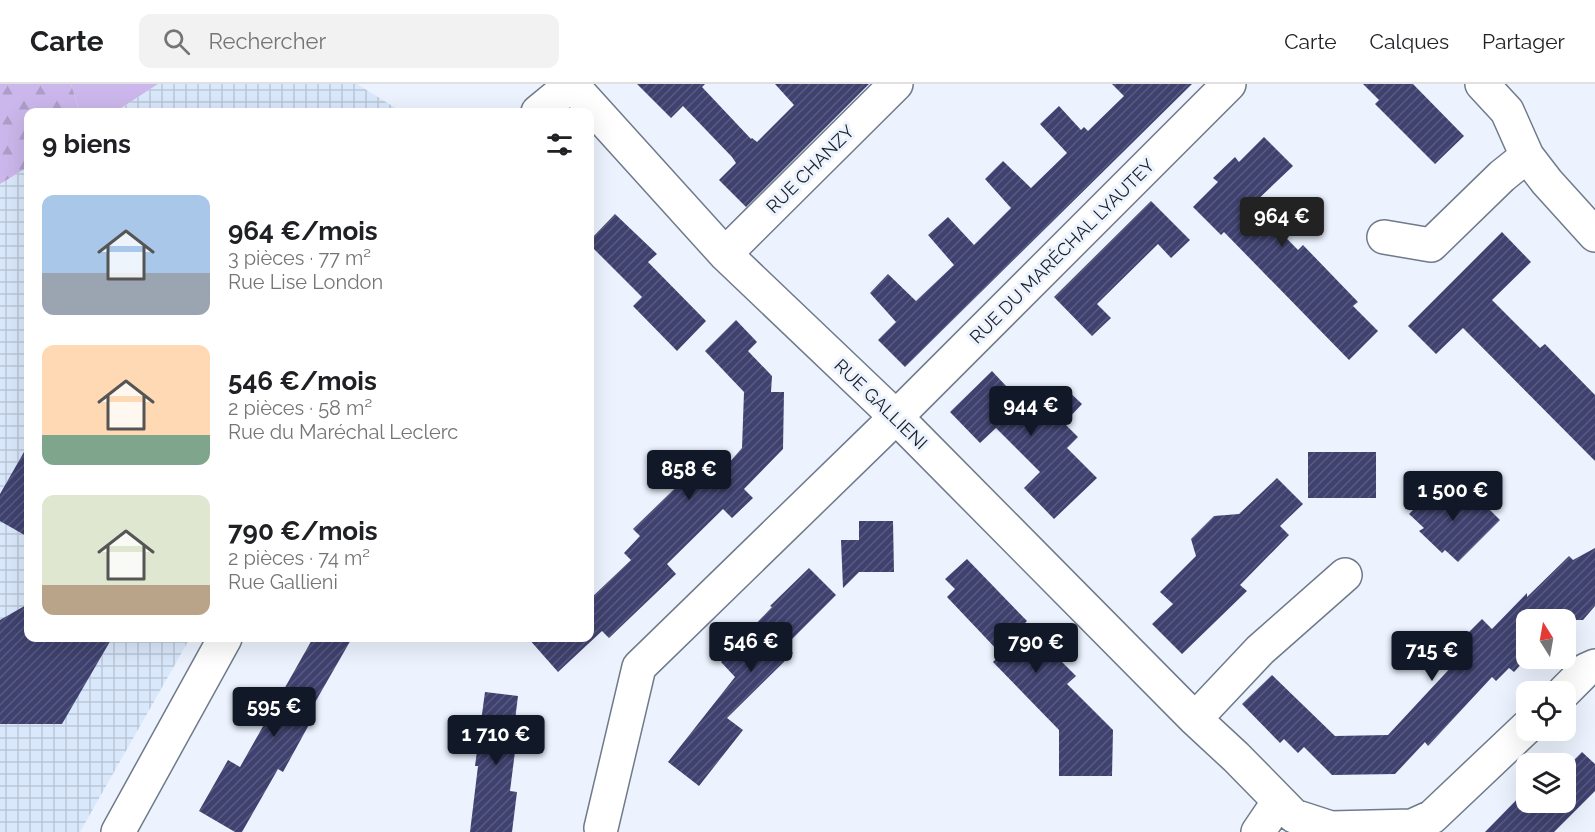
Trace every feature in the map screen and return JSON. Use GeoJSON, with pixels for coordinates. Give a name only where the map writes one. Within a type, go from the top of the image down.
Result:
{"type":"FeatureCollection","features":[{"type":"Feature","properties":{"kind":"street","name":"RUE GALLIENI"},"geometry":{"type":"LineString","coordinates":[[572,84],[594,108]]}},
{"type":"Feature","properties":{"kind":"street"},"geometry":{"type":"LineString","coordinates":[[543,108],[572,84]]}},
{"type":"Feature","properties":{"kind":"street","name":"RUE CHANZY"},"geometry":{"type":"LineString","coordinates":[[725,254],[896,84]]}},
{"type":"Feature","properties":{"kind":"street","name":"RUE DU MARÉCHAL LYAUTEY"},"geometry":{"type":"LineString","coordinates":[[601,828],[639,667],[896,417],[1229,84]]}},
{"type":"Feature","properties":{"kind":"street"},"geometry":{"type":"LineString","coordinates":[[1482,84],[1507,111],[1527,156],[1547,182],[1595,235]]}},
{"type":"Feature","properties":{"kind":"street","name":"RUE GALLIENI"},"geometry":{"type":"LineString","coordinates":[[594,108],[725,254],[896,417],[1294,816],[1310,827],[1413,826],[1432,817],[1516,737]]}},
{"type":"Feature","properties":{"kind":"street"},"geometry":{"type":"LineString","coordinates":[[1384,237],[1431,244],[1502,176],[1527,156]]}},
{"type":"Feature","properties":{"kind":"street"},"geometry":{"type":"LineString","coordinates":[[1195,719],[1260,650],[1345,575]]}},
{"type":"Feature","properties":{"kind":"street"},"geometry":{"type":"LineString","coordinates":[[118,832],[223,642]]}},
{"type":"Feature","properties":{"kind":"street"},"geometry":{"type":"LineString","coordinates":[[1575,681],[1586,670],[1595,666]]}},
{"type":"Feature","properties":{"kind":"street"},"geometry":{"type":"LineString","coordinates":[[1258,832],[1280,801]]}},
{"type":"Feature","properties":{"kind":"shaded area"},"geometry":{"type":"Polygon","coordinates":[[[158,84],[357,84],[396,108],[121,108],[158,84]]]}},
{"type":"Feature","properties":{"kind":"shaded area"},"geometry":{"type":"Polygon","coordinates":[[[24,169],[24,642],[188,642],[80,832],[0,832],[0,184],[24,169]]]}},
{"type":"Feature","properties":{"kind":"green space"},"geometry":{"type":"Polygon","coordinates":[[[0,84],[71,84],[79,108],[24,108],[24,169],[0,184],[0,84]]]}},
{"type":"Feature","properties":{"kind":"green space"},"geometry":{"type":"Polygon","coordinates":[[[71,84],[158,84],[121,108],[79,108],[71,84]]]}},
{"type":"Feature","properties":{"kind":"building"},"geometry":{"type":"Polygon","coordinates":[[[637,84],[705,84],[702,87],[751,139],[757,142],[794,105],[775,84],[869,84],[746,207],[719,180],[736,163],[732,157],[683,106],[671,118],[637,84]]]}},
{"type":"Feature","properties":{"kind":"building"},"geometry":{"type":"Polygon","coordinates":[[[1112,84],[1192,84],[905,367],[878,340],[896,322],[870,293],[888,274],[916,301],[954,265],[928,235],[948,217],[974,245],[1011,208],[985,179],[1003,161],[1031,188],[1067,153],[1040,124],[1059,106],[1081,130],[1084,127],[1088,131],[1124,96],[1112,84]]]}},
{"type":"Feature","properties":{"kind":"building"},"geometry":{"type":"Polygon","coordinates":[[[1363,84],[1413,84],[1464,136],[1435,164],[1375,104],[1379,100],[1363,84]]]}},
{"type":"Feature","properties":{"kind":"building"},"geometry":{"type":"Polygon","coordinates":[[[1264,137],[1293,166],[1253,204],[1298,250],[1303,245],[1358,302],[1353,306],[1378,331],[1349,360],[1224,232],[1221,235],[1193,207],[1218,182],[1213,178],[1235,157],[1239,162],[1264,137]]]}},
{"type":"Feature","properties":{"kind":"building"},"geometry":{"type":"Polygon","coordinates":[[[1151,201],[1190,240],[1171,258],[1158,244],[1097,304],[1111,318],[1092,336],[1054,297],[1151,201]]]}},
{"type":"Feature","properties":{"kind":"building"},"geometry":{"type":"Polygon","coordinates":[[[615,214],[657,254],[648,262],[706,321],[677,351],[633,306],[642,297],[594,249],[594,236],[615,214]]]}},
{"type":"Feature","properties":{"kind":"building"},"geometry":{"type":"Polygon","coordinates":[[[1502,232],[1531,262],[1492,300],[1540,348],[1545,344],[1595,395],[1595,461],[1463,328],[1436,354],[1408,326],[1502,232]]]}},
{"type":"Feature","properties":{"kind":"building"},"geometry":{"type":"Polygon","coordinates":[[[736,320],[757,342],[748,351],[772,376],[771,392],[784,392],[783,449],[744,489],[753,498],[732,518],[723,509],[667,564],[676,574],[609,638],[602,631],[594,638],[594,595],[631,560],[624,553],[640,536],[633,529],[700,464],[728,464],[742,448],[744,392],[705,351],[736,320]]]}},
{"type":"Feature","properties":{"kind":"building"},"geometry":{"type":"Polygon","coordinates":[[[992,371],[1021,402],[1032,391],[1046,404],[1063,386],[1082,404],[1064,423],[1078,437],[1067,448],[1097,478],[1054,519],[1024,488],[1040,472],[996,428],[980,443],[950,412],[992,371]]]}},
{"type":"Feature","properties":{"kind":"building"},"geometry":{"type":"Polygon","coordinates":[[[24,452],[24,535],[0,521],[0,494],[24,452]]]}},
{"type":"Feature","properties":{"kind":"building"},"geometry":{"type":"Polygon","coordinates":[[[1308,452],[1376,452],[1376,498],[1308,498],[1308,452]]]}},
{"type":"Feature","properties":{"kind":"building"},"geometry":{"type":"Polygon","coordinates":[[[1277,478],[1303,504],[1280,526],[1289,535],[1240,585],[1247,591],[1182,654],[1152,624],[1173,604],[1160,592],[1196,556],[1191,539],[1214,516],[1239,514],[1277,478]]]}},
{"type":"Feature","properties":{"kind":"building"},"geometry":{"type":"Polygon","coordinates":[[[1439,484],[1463,508],[1475,495],[1500,520],[1458,562],[1445,550],[1442,553],[1419,531],[1424,528],[1409,514],[1439,484]]]}},
{"type":"Feature","properties":{"kind":"building"},"geometry":{"type":"Polygon","coordinates":[[[859,521],[893,521],[894,572],[859,572],[843,588],[841,540],[859,540],[859,521]]]}},
{"type":"Feature","properties":{"kind":"building"},"geometry":{"type":"Polygon","coordinates":[[[1595,548],[1595,606],[1583,620],[1576,620],[1576,609],[1516,609],[1517,669],[1514,672],[1509,668],[1496,681],[1492,677],[1428,746],[1425,742],[1395,774],[1332,775],[1304,747],[1298,753],[1284,739],[1280,743],[1242,704],[1272,675],[1335,736],[1388,735],[1466,651],[1458,643],[1482,619],[1492,629],[1527,593],[1527,597],[1569,556],[1573,560],[1595,548]]]}},
{"type":"Feature","properties":{"kind":"building"},"geometry":{"type":"Polygon","coordinates":[[[967,559],[1027,621],[1024,624],[1076,676],[1067,684],[1113,730],[1112,776],[1059,776],[1059,730],[993,662],[1001,654],[947,597],[955,589],[945,579],[967,559]]]}},
{"type":"Feature","properties":{"kind":"building"},"geometry":{"type":"Polygon","coordinates":[[[809,568],[836,595],[785,646],[793,653],[727,718],[743,730],[699,786],[668,762],[735,677],[721,662],[751,634],[749,631],[772,607],[770,606],[809,568]]]}},
{"type":"Feature","properties":{"kind":"building"},"geometry":{"type":"Polygon","coordinates":[[[24,606],[24,642],[110,642],[62,724],[0,724],[0,620],[24,606]]]}},
{"type":"Feature","properties":{"kind":"building"},"geometry":{"type":"Polygon","coordinates":[[[311,642],[350,642],[306,718],[311,721],[283,772],[278,769],[242,832],[235,832],[199,811],[228,760],[240,767],[311,642]]]}},
{"type":"Feature","properties":{"kind":"building"},"geometry":{"type":"Polygon","coordinates":[[[532,642],[590,642],[558,672],[532,642]]]}},
{"type":"Feature","properties":{"kind":"building"},"geometry":{"type":"Polygon","coordinates":[[[485,692],[518,696],[515,720],[519,720],[510,791],[517,792],[512,832],[470,832],[478,766],[475,766],[485,692]]]}},
{"type":"Feature","properties":{"kind":"building"},"geometry":{"type":"Polygon","coordinates":[[[1582,752],[1595,764],[1595,791],[1576,810],[1576,758],[1582,752]]]}},
{"type":"Feature","properties":{"kind":"building"},"geometry":{"type":"Polygon","coordinates":[[[1516,800],[1516,813],[1573,813],[1554,832],[1485,832],[1516,800]]]}}]}
